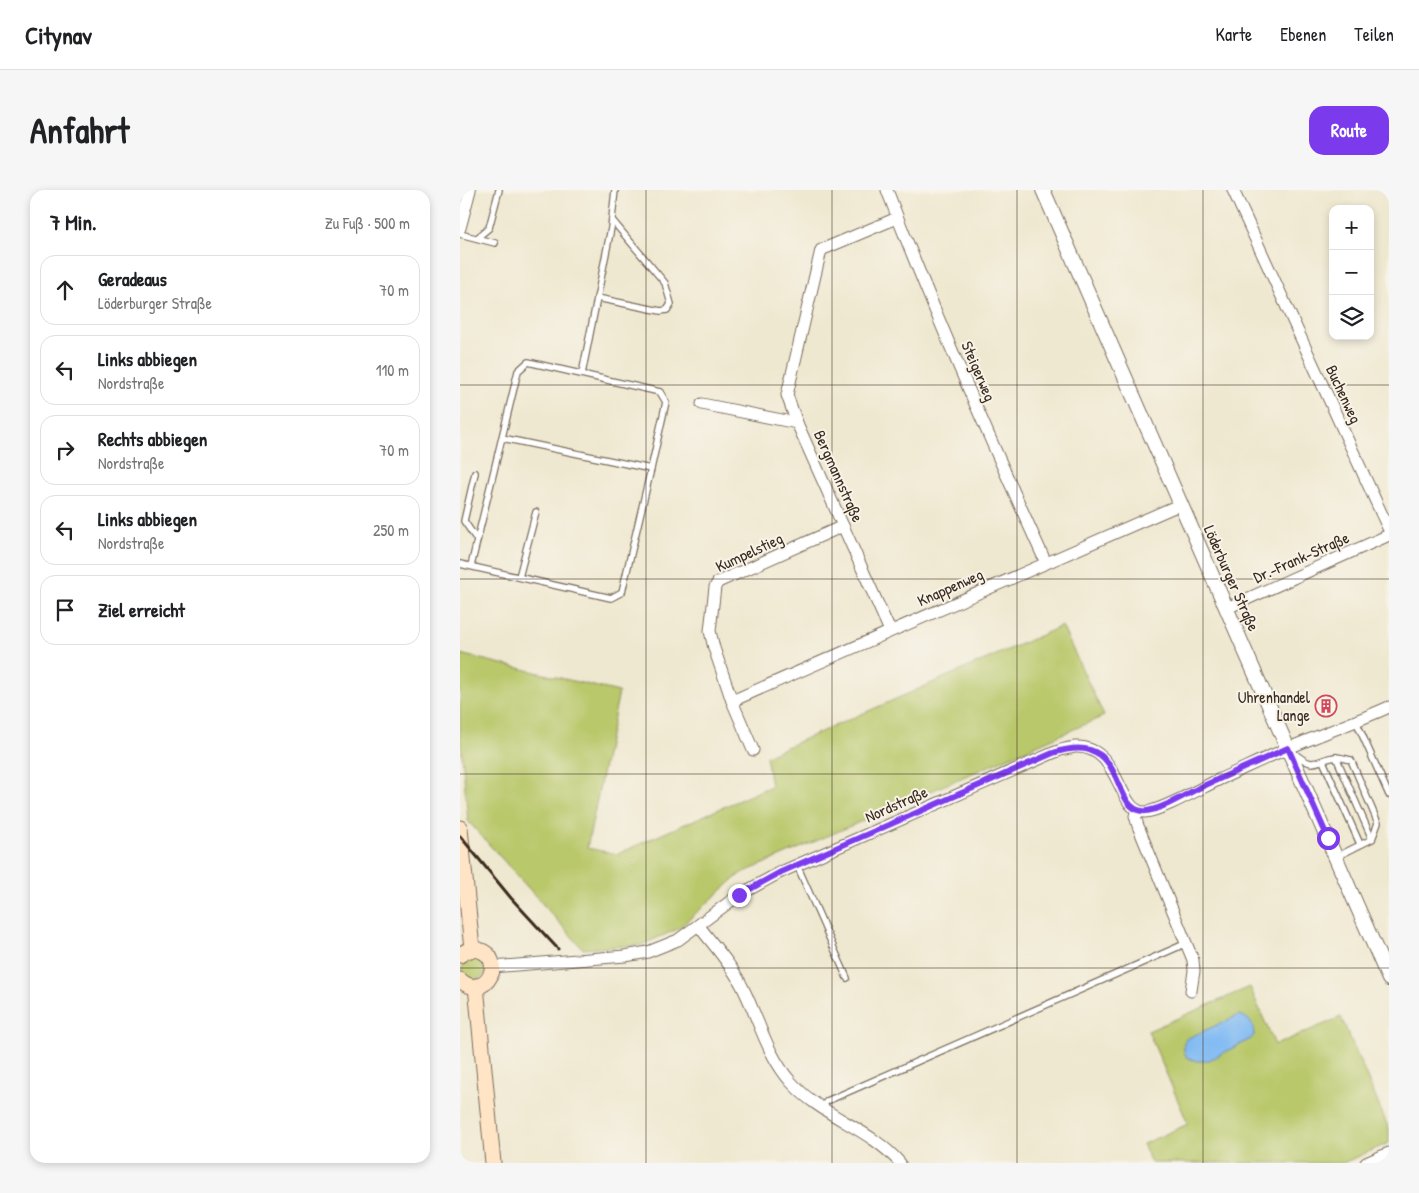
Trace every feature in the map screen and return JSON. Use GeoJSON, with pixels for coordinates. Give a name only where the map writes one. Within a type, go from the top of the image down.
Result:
{"type":"FeatureCollection","features":[{"type":"Feature","properties":{"kind":"main road"},"geometry":{"type":"LineString","coordinates":[[460,828],[466,952],[480,950],[488,955],[492,967],[489,979],[484,984],[468,986],[460,980]]}},
{"type":"Feature","properties":{"kind":"main road"},"geometry":{"type":"LineString","coordinates":[[476,986],[493,1163]]}},
{"type":"Feature","properties":{"kind":"street"},"geometry":{"type":"LineString","coordinates":[[460,228],[470,190]]}},
{"type":"Feature","properties":{"kind":"street","name":"Steigerweg"},"geometry":{"type":"LineString","coordinates":[[887,190],[918,270],[990,440],[1046,562]]}},
{"type":"Feature","properties":{"kind":"street","name":"Löderburger Straße"},"geometry":{"type":"LineString","coordinates":[[1043,190],[1389,979]]}},
{"type":"Feature","properties":{"kind":"street","name":"Buchenweg"},"geometry":{"type":"LineString","coordinates":[[1233,190],[1389,530]]}},
{"type":"Feature","properties":{"kind":"street"},"geometry":{"type":"LineString","coordinates":[[797,423],[787,395],[821,250],[898,218]]}},
{"type":"Feature","properties":{"kind":"street","name":"Bergmannstraße"},"geometry":{"type":"LineString","coordinates":[[702,404],[797,423],[890,631]]}},
{"type":"Feature","properties":{"kind":"street","name":"Knappenweg"},"geometry":{"type":"LineString","coordinates":[[732,701],[1181,504]]}},
{"type":"Feature","properties":{"kind":"street","name":"Kumpelstieg"},"geometry":{"type":"LineString","coordinates":[[753,750],[720,668],[710,631],[715,587],[718,582],[843,526]]}},
{"type":"Feature","properties":{"kind":"street","name":"Dr.-Frank-Straße"},"geometry":{"type":"LineString","coordinates":[[1227,608],[1389,535]]}},
{"type":"Feature","properties":{"kind":"street"},"geometry":{"type":"LineString","coordinates":[[1191,991],[1194,972],[1193,960],[1138,826],[1135,816],[1137,810],[1144,812],[1157,808],[1288,748],[1389,708]]}},
{"type":"Feature","properties":{"kind":"street","name":"Nordstraße"},"geometry":{"type":"LineString","coordinates":[[492,967],[640,954],[678,940],[739,895],[781,872],[1053,753],[1075,747],[1093,751],[1103,758],[1117,777],[1126,799],[1137,810]]}},
{"type":"Feature","properties":{"kind":"street"},"geometry":{"type":"LineString","coordinates":[[699,926],[725,959],[742,985],[779,1067],[796,1087],[821,1108],[881,1144],[900,1163]]}},
{"type":"Feature","properties":{"kind":"street"},"geometry":{"type":"LineString","coordinates":[[1366,1163],[1389,1153]]}},
{"type":"Feature","properties":{"kind":"lane"},"geometry":{"type":"LineString","coordinates":[[477,238],[489,228],[499,190]]}},
{"type":"Feature","properties":{"kind":"lane"},"geometry":{"type":"LineString","coordinates":[[582,374],[612,220],[615,190]]}},
{"type":"Feature","properties":{"kind":"lane"},"geometry":{"type":"LineString","coordinates":[[597,298],[661,311],[667,310],[671,304],[665,283],[612,220]]}},
{"type":"Feature","properties":{"kind":"lane"},"geometry":{"type":"LineString","coordinates":[[460,234],[495,243]]}},
{"type":"Feature","properties":{"kind":"lane"},"geometry":{"type":"LineString","coordinates":[[460,564],[611,598],[622,592],[666,402],[660,392],[528,362],[518,371],[471,566]]}},
{"type":"Feature","properties":{"kind":"lane"},"geometry":{"type":"LineString","coordinates":[[502,438],[651,469]]}},
{"type":"Feature","properties":{"kind":"lane"},"geometry":{"type":"LineString","coordinates":[[475,473],[464,521],[477,540]]}},
{"type":"Feature","properties":{"kind":"lane"},"geometry":{"type":"LineString","coordinates":[[519,577],[536,512]]}},
{"type":"Feature","properties":{"kind":"lane"},"geometry":{"type":"LineString","coordinates":[[1356,721],[1389,795]]}},
{"type":"Feature","properties":{"kind":"lane"},"geometry":{"type":"LineString","coordinates":[[1288,748],[1306,762],[1314,764],[1336,757],[1351,760],[1378,823],[1372,839],[1336,857]]}},
{"type":"Feature","properties":{"kind":"lane"},"geometry":{"type":"LineString","coordinates":[[1336,757],[1372,839]]}},
{"type":"Feature","properties":{"kind":"lane"},"geometry":{"type":"LineString","coordinates":[[1323,761],[1360,844]]}},
{"type":"Feature","properties":{"kind":"lane"},"geometry":{"type":"LineString","coordinates":[[797,865],[847,978]]}},
{"type":"Feature","properties":{"kind":"lane"},"geometry":{"type":"LineString","coordinates":[[821,1108],[827,1101],[1187,943]]}},
{"type":"Feature","properties":{"kind":"green space"},"geometry":{"type":"Polygon","coordinates":[[[1062,626],[1104,716],[740,874],[678,929],[641,945],[583,949],[468,821],[460,733],[460,654],[619,692],[587,848],[617,854],[771,786],[766,756],[1062,626]]]}},
{"type":"Feature","properties":{"kind":"green space"},"geometry":{"type":"Polygon","coordinates":[[[474,956],[482,960],[486,968],[482,976],[474,980],[466,976],[462,968],[466,960],[474,956]]]}},
{"type":"Feature","properties":{"kind":"green space"},"geometry":{"type":"Polygon","coordinates":[[[1250,987],[1275,1045],[1341,1017],[1389,1129],[1389,1143],[1343,1163],[1151,1163],[1143,1144],[1188,1124],[1148,1031],[1250,987]]]}},
{"type":"Feature","properties":{"kind":"water"},"geometry":{"type":"Polygon","coordinates":[[[1239,1015],[1246,1017],[1252,1024],[1254,1035],[1251,1039],[1207,1061],[1187,1058],[1184,1049],[1186,1039],[1239,1015]]]}},
{"type":"Feature","properties":{"kind":"railway"},"geometry":{"type":"LineString","coordinates":[[460,836],[511,898],[558,949]]}},
{"type":"Feature","properties":{"kind":"place","name":"Uhrenhandel Lange"},"geometry":{"type":"Point","coordinates":[1326,706]}},
{"type":"Feature","properties":{"kind":"route"},"geometry":{"type":"LineString","coordinates":[[739,895],[781,872],[1053,753],[1075,747],[1093,751],[1103,758],[1117,777],[1131,806],[1144,812],[1168,804],[1288,748],[1328,838]]}}]}
